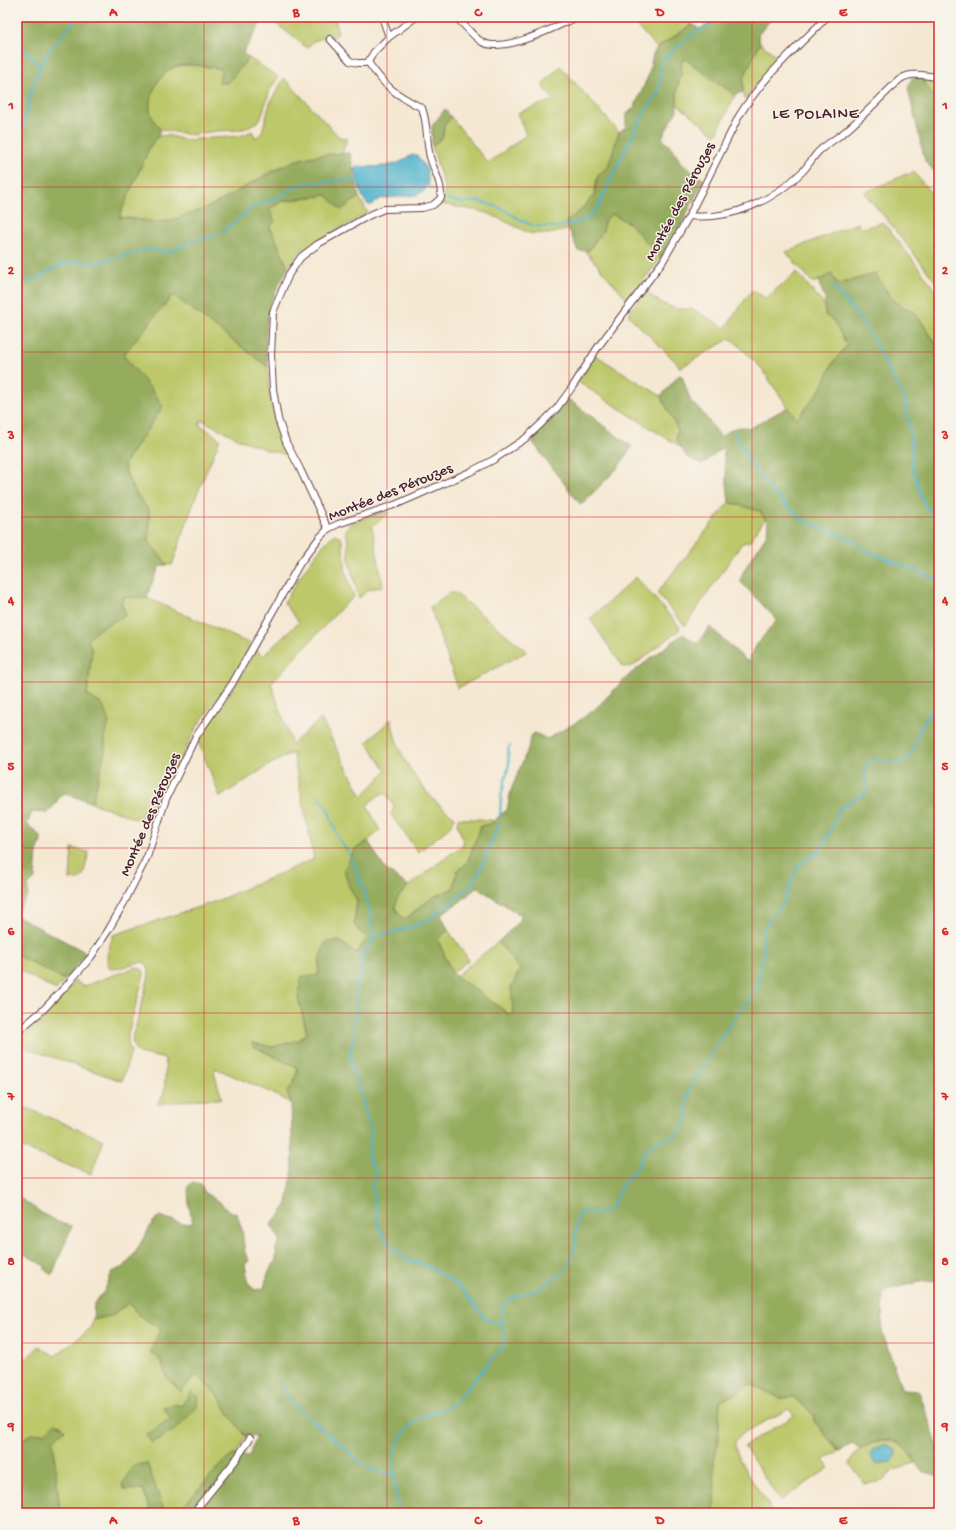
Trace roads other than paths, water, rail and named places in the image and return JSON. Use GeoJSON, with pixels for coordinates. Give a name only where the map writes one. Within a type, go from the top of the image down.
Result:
{"type":"FeatureCollection","features":[{"type":"Feature","properties":{"kind":"street"},"geometry":{"type":"LineString","coordinates":[[382,17],[389,37]]}},
{"type":"Feature","properties":{"kind":"street"},"geometry":{"type":"LineString","coordinates":[[330,39],[352,62],[362,64],[368,62],[374,52],[389,37],[416,17]]}},
{"type":"Feature","properties":{"kind":"street"},"geometry":{"type":"LineString","coordinates":[[458,18],[478,39],[487,44],[496,46],[517,42],[577,17]]}},
{"type":"Feature","properties":{"kind":"street","name":"Montée des Pérouzes"},"geometry":{"type":"LineString","coordinates":[[17,1032],[66,986],[91,957],[109,929],[147,858],[166,799],[195,738],[232,684],[300,563],[320,537],[328,529],[338,524],[397,504],[470,472],[526,438],[557,408],[602,342],[663,261],[689,216],[738,116],[747,103],[781,63],[827,17]]}},
{"type":"Feature","properties":{"kind":"street"},"geometry":{"type":"LineString","coordinates":[[328,529],[286,442],[278,419],[273,389],[271,355],[273,312],[289,274],[301,257],[318,244],[370,215],[384,209],[422,208],[432,205],[440,198],[441,188],[430,157],[426,119],[422,108],[395,94],[368,62]]}},
{"type":"Feature","properties":{"kind":"street"},"geometry":{"type":"LineString","coordinates":[[689,216],[698,217],[734,212],[750,207],[771,196],[809,165],[818,152],[851,126],[899,80],[906,76],[915,74],[939,77]]}},
{"type":"Feature","properties":{"kind":"street"},"geometry":{"type":"LineString","coordinates":[[193,1513],[235,1461],[250,1438]]}},
{"type":"Feature","properties":{"kind":"water"},"geometry":{"type":"Polygon","coordinates":[[[413,155],[417,155],[427,170],[428,185],[424,191],[417,195],[379,199],[372,205],[368,205],[361,192],[355,168],[358,166],[374,167],[391,165],[413,155]]]}},
{"type":"Feature","properties":{"kind":"water"},"geometry":{"type":"Polygon","coordinates":[[[886,1444],[896,1450],[897,1455],[891,1462],[876,1464],[870,1456],[873,1449],[886,1444]]]}},
{"type":"Feature","properties":{"kind":"waterway"},"geometry":{"type":"LineString","coordinates":[[17,153],[36,76],[48,53],[78,17]]}},
{"type":"Feature","properties":{"kind":"waterway"},"geometry":{"type":"LineString","coordinates":[[447,199],[462,203],[478,201],[501,208],[534,226],[556,227],[581,222],[592,215],[599,206],[643,115],[658,93],[662,64],[665,57],[698,30],[728,17]]}},
{"type":"Feature","properties":{"kind":"waterway"},"geometry":{"type":"LineString","coordinates":[[17,42],[40,66]]}},
{"type":"Feature","properties":{"kind":"waterway"},"geometry":{"type":"LineString","coordinates":[[17,285],[21,282],[38,279],[47,272],[71,262],[95,263],[151,249],[163,252],[172,251],[192,241],[220,234],[253,207],[281,196],[292,188],[301,184],[359,179]]}},
{"type":"Feature","properties":{"kind":"waterway"},"geometry":{"type":"LineString","coordinates":[[427,185],[436,190]]}},
{"type":"Feature","properties":{"kind":"waterway"},"geometry":{"type":"LineString","coordinates":[[834,287],[858,316],[868,331],[905,400],[912,444],[912,465],[921,496],[926,507],[939,518]]}},
{"type":"Feature","properties":{"kind":"waterway"},"geometry":{"type":"LineString","coordinates":[[734,432],[751,464],[769,489],[804,521],[852,540],[869,552],[939,580]]}},
{"type":"Feature","properties":{"kind":"waterway"},"geometry":{"type":"LineString","coordinates":[[396,1513],[398,1508],[394,1471],[397,1447],[402,1437],[409,1427],[419,1419],[444,1409],[454,1402],[503,1347],[505,1337],[501,1313],[503,1304],[511,1298],[539,1289],[565,1270],[575,1248],[577,1220],[582,1212],[587,1211],[595,1214],[604,1213],[612,1207],[622,1185],[638,1166],[644,1153],[651,1144],[676,1135],[683,1127],[688,1116],[686,1099],[690,1088],[723,1034],[758,987],[764,949],[762,935],[764,928],[783,904],[797,868],[805,860],[815,855],[823,846],[841,807],[865,794],[865,769],[869,762],[873,759],[878,759],[899,763],[904,762],[909,757],[923,723],[939,700]]}},
{"type":"Feature","properties":{"kind":"waterway"},"geometry":{"type":"LineString","coordinates":[[500,817],[501,796],[509,764],[508,751],[510,745]]}},
{"type":"Feature","properties":{"kind":"waterway"},"geometry":{"type":"LineString","coordinates":[[319,797],[328,810],[339,840],[349,853],[364,890],[371,916],[374,937],[361,958],[362,971],[356,984],[357,1014],[353,1026],[355,1033],[351,1047],[351,1064],[362,1094],[366,1117],[371,1127],[368,1157],[376,1175],[372,1186],[379,1228],[391,1246],[407,1260],[425,1265],[454,1282],[486,1319],[491,1322],[501,1322]]}},
{"type":"Feature","properties":{"kind":"waterway"},"geometry":{"type":"LineString","coordinates":[[374,937],[415,926],[427,921],[470,887],[481,868],[499,824]]}},
{"type":"Feature","properties":{"kind":"waterway"},"geometry":{"type":"LineString","coordinates":[[279,1380],[290,1401],[358,1461],[365,1466],[382,1473],[393,1473]]}},
{"type":"Feature","properties":{"kind":"district","name":"LE POLAINE"},"geometry":{"type":"Point","coordinates":[816,112]}}]}
